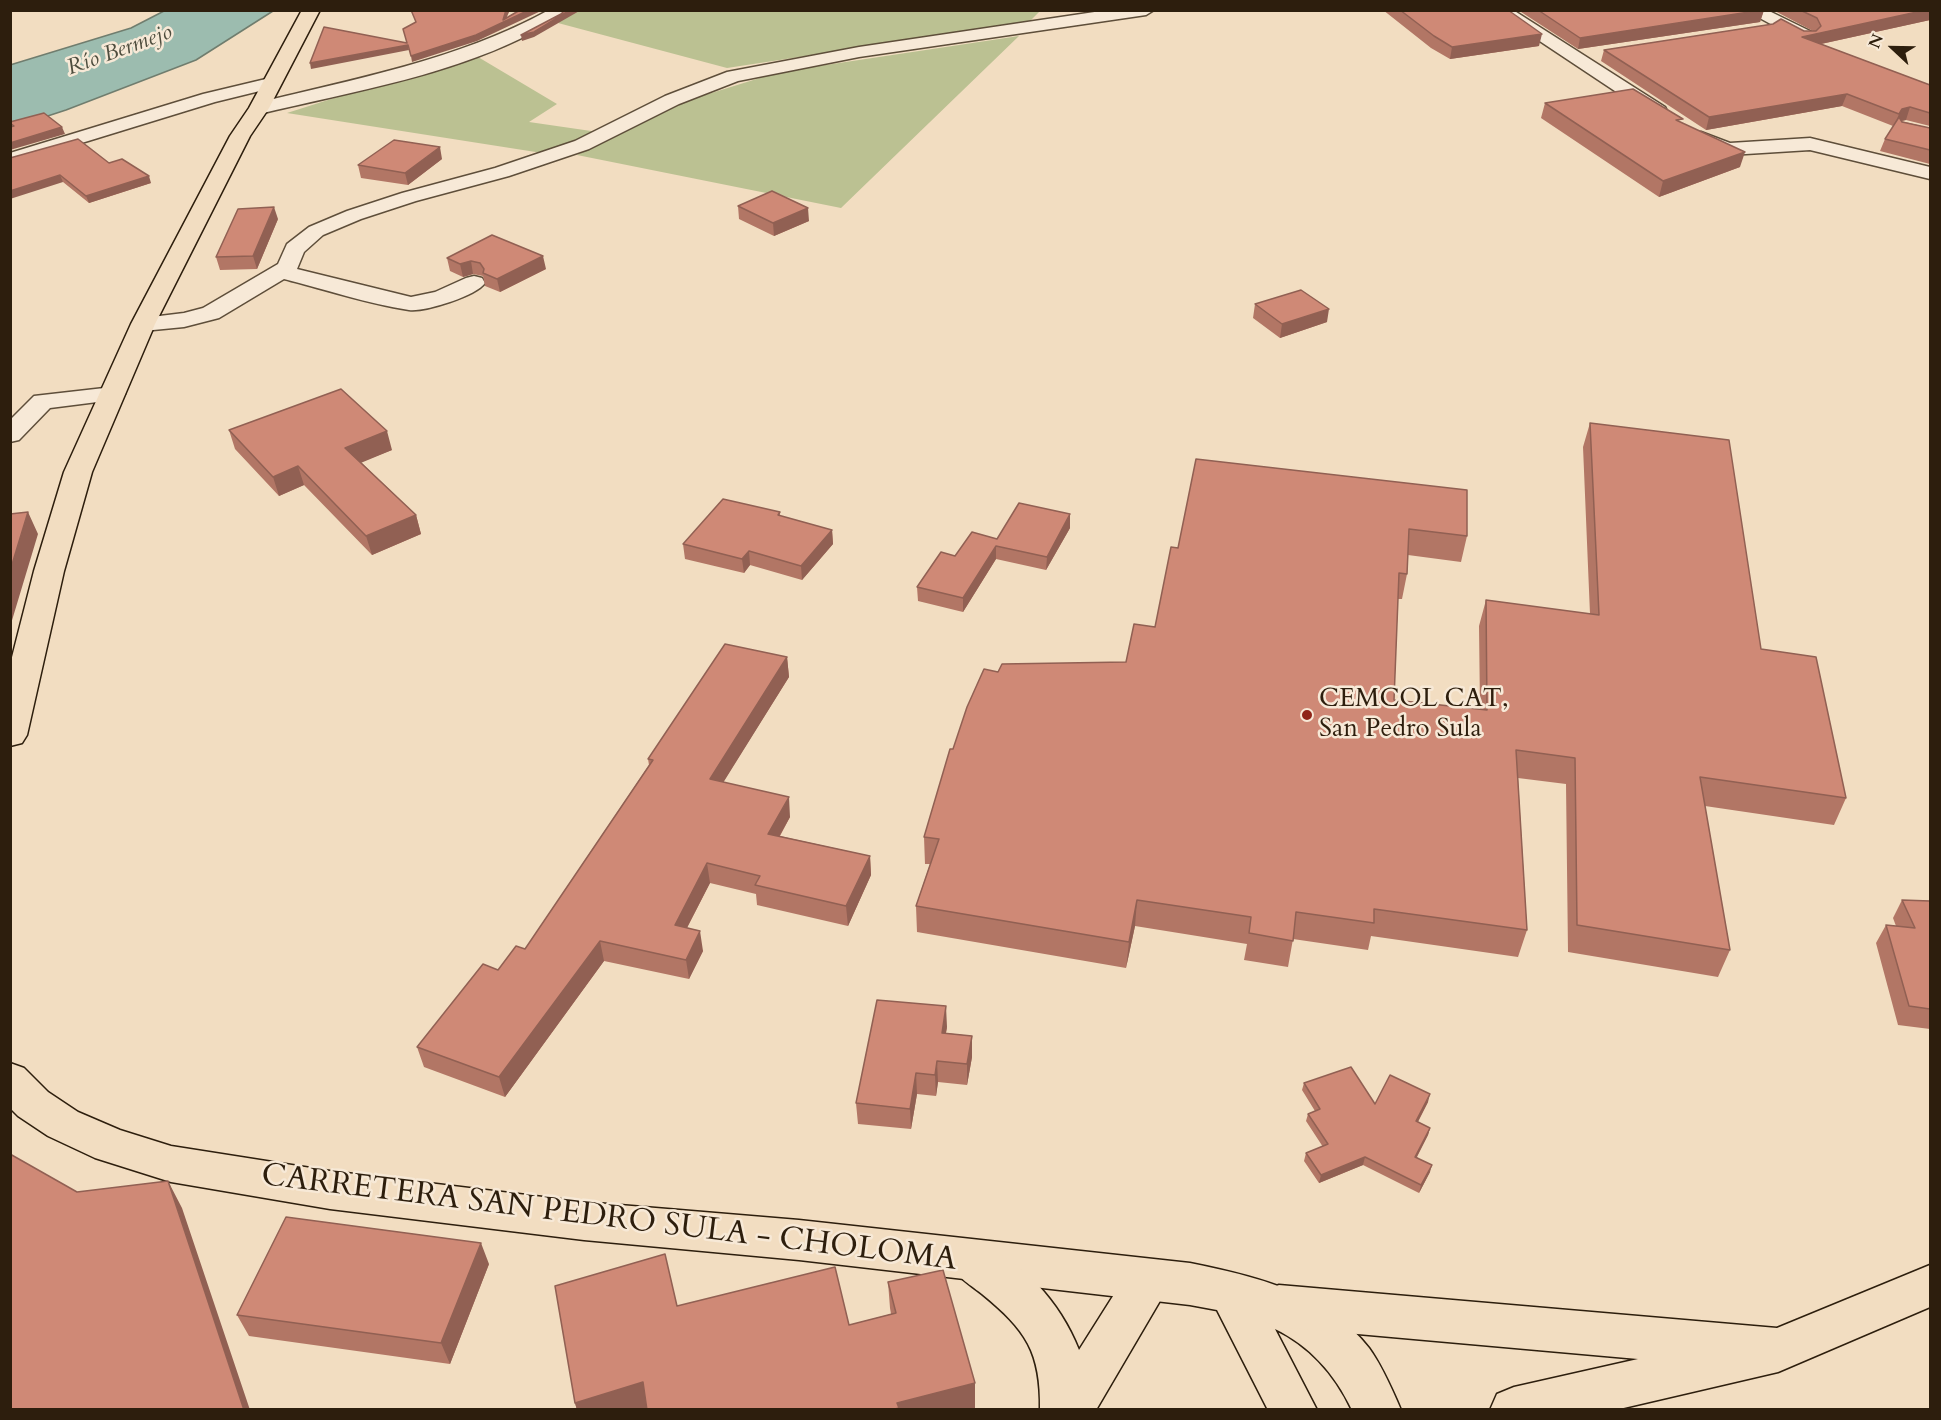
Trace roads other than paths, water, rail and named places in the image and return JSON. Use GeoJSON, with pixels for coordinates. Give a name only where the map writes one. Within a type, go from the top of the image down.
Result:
{"type":"FeatureCollection","features":[{"type":"Feature","properties":{"kind":"main road"},"geometry":{"type":"LineString","coordinates":[[10,735],[49,570],[78,472],[143,324],[240,136],[259,108],[270,83],[311,10]]}},
{"type":"Feature","properties":{"kind":"main road","name":"CARRETERA SAN PEDRO SULA - CHOLOMA"},"geometry":{"type":"LineString","coordinates":[[18,1096],[63,1124],[110,1145],[171,1164],[330,1190],[584,1221],[799,1240],[1148,1280],[1232,1292],[1279,1306],[1323,1333],[1352,1364],[1377,1410]]}},
{"type":"Feature","properties":{"kind":"main road"},"geometry":{"type":"LineString","coordinates":[[972,1261],[1007,1285],[1044,1323],[1057,1349],[1063,1369],[1066,1392],[1064,1410]]}},
{"type":"Feature","properties":{"kind":"main road"},"geometry":{"type":"LineString","coordinates":[[1069,1410],[1148,1280]]}},
{"type":"Feature","properties":{"kind":"main road"},"geometry":{"type":"LineString","coordinates":[[1514,1410],[1778,1350],[1930,1286]]}},
{"type":"Feature","properties":{"kind":"main road"},"geometry":{"type":"LineString","coordinates":[[1232,1292],[1293,1410]]}},
{"type":"Feature","properties":{"kind":"main road"},"geometry":{"type":"LineString","coordinates":[[1279,1306],[1778,1350]]}},
{"type":"Feature","properties":{"kind":"street"},"geometry":{"type":"LineString","coordinates":[[259,108],[381,79],[499,43],[562,10]]}},
{"type":"Feature","properties":{"kind":"street"},"geometry":{"type":"LineString","coordinates":[[143,324],[184,320],[205,315],[287,268],[295,249],[316,231],[354,215],[409,197],[502,172],[582,145],[672,100],[733,76],[859,52],[1146,10]]}},
{"type":"Feature","properties":{"kind":"street"},"geometry":{"type":"LineString","coordinates":[[1753,10],[1806,36]]}},
{"type":"Feature","properties":{"kind":"street"},"geometry":{"type":"LineString","coordinates":[[1504,11],[1572,58],[1713,145],[1730,149],[1810,144],[1930,173]]}},
{"type":"Feature","properties":{"kind":"street"},"geometry":{"type":"LineString","coordinates":[[1572,58],[1595,54]]}},
{"type":"Feature","properties":{"kind":"street"},"geometry":{"type":"LineString","coordinates":[[10,159],[210,98],[270,83]]}},
{"type":"Feature","properties":{"kind":"street"},"geometry":{"type":"LineString","coordinates":[[280,272],[411,304],[446,296],[474,283]]}},
{"type":"Feature","properties":{"kind":"street"},"geometry":{"type":"LineString","coordinates":[[10,435],[43,401],[113,394]]}},
{"type":"Feature","properties":{"kind":"water","name":"Río Bermejo"},"geometry":{"type":"Polygon","coordinates":[[[164,11],[273,11],[196,60],[66,110],[11,128],[10,65],[131,28],[164,11]]]}},
{"type":"Feature","properties":{"kind":"place","name":"CEMCOL CAT, San Pedro Sula"},"geometry":{"type":"Point","coordinates":[1307,715]}}]}
